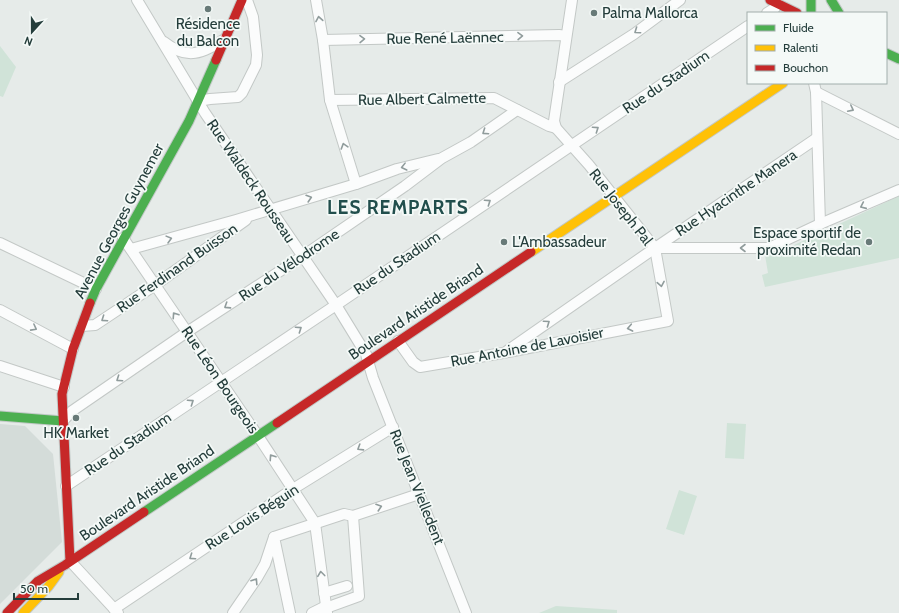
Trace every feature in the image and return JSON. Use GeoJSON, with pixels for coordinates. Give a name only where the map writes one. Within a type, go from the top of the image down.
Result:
{"type":"FeatureCollection","features":[{"type":"Feature","properties":{"kind":"main road","name":"Avenue Georges Guynemer"},"geometry":{"type":"LineString","coordinates":[[67,563],[66,486],[62,394],[73,349],[96,289],[188,123],[242,0]]}},
{"type":"Feature","properties":{"kind":"main road"},"geometry":{"type":"LineString","coordinates":[[790,0],[803,6],[809,12]]}},
{"type":"Feature","properties":{"kind":"main road"},"geometry":{"type":"LineString","coordinates":[[810,12],[811,0]]}},
{"type":"Feature","properties":{"kind":"main road"},"geometry":{"type":"LineString","coordinates":[[831,0],[838,12]]}},
{"type":"Feature","properties":{"kind":"main road"},"geometry":{"type":"LineString","coordinates":[[774,2],[795,12]]}},
{"type":"Feature","properties":{"kind":"main road"},"geometry":{"type":"LineString","coordinates":[[887,54],[899,60]]}},
{"type":"Feature","properties":{"kind":"main road","name":"Boulevard Aristide Briand"},"geometry":{"type":"LineString","coordinates":[[7,613],[38,581],[258,436],[782,84]]}},
{"type":"Feature","properties":{"kind":"main road"},"geometry":{"type":"LineString","coordinates":[[0,416],[62,421]]}},
{"type":"Feature","properties":{"kind":"main road"},"geometry":{"type":"LineString","coordinates":[[22,613],[48,587],[67,563]]}},
{"type":"Feature","properties":{"kind":"street","name":"Rue Waldeck Rousseau"},"geometry":{"type":"LineString","coordinates":[[137,0],[198,102],[336,305],[366,354],[368,361]]}},
{"type":"Feature","properties":{"kind":"street"},"geometry":{"type":"LineString","coordinates":[[198,102],[210,99],[238,97],[242,93],[256,65],[257,55],[253,17],[247,0]]}},
{"type":"Feature","properties":{"kind":"street"},"geometry":{"type":"LineString","coordinates":[[316,0],[323,40],[330,100],[356,184]]}},
{"type":"Feature","properties":{"kind":"street"},"geometry":{"type":"LineString","coordinates":[[556,128],[554,121],[572,0]]}},
{"type":"Feature","properties":{"kind":"street"},"geometry":{"type":"LineString","coordinates":[[559,82],[634,34],[680,0]]}},
{"type":"Feature","properties":{"kind":"street"},"geometry":{"type":"LineString","coordinates":[[768,12],[774,8],[774,2]]}},
{"type":"Feature","properties":{"kind":"street","name":"Rue du Stadium"},"geometry":{"type":"LineString","coordinates":[[66,486],[747,27]]}},
{"type":"Feature","properties":{"kind":"street","name":"Rue René Laënnec"},"geometry":{"type":"LineString","coordinates":[[323,40],[566,36]]}},
{"type":"Feature","properties":{"kind":"street"},"geometry":{"type":"LineString","coordinates":[[159,39],[173,50],[192,54],[205,51],[225,39]]}},
{"type":"Feature","properties":{"kind":"street"},"geometry":{"type":"LineString","coordinates":[[815,87],[899,134]]}},
{"type":"Feature","properties":{"kind":"street"},"geometry":{"type":"LineString","coordinates":[[815,87],[820,224]]}},
{"type":"Feature","properties":{"kind":"street","name":"Rue Albert Calmette"},"geometry":{"type":"LineString","coordinates":[[330,100],[494,98],[549,126],[556,128]]}},
{"type":"Feature","properties":{"kind":"street","name":"Rue du Vélodrome"},"geometry":{"type":"LineString","coordinates":[[62,421],[72,411],[187,332],[303,256],[405,186],[442,158],[472,142],[517,110]]}},
{"type":"Feature","properties":{"kind":"street","name":"Rue Joseph Pal"},"geometry":{"type":"LineString","coordinates":[[556,128],[655,248],[668,321]]}},
{"type":"Feature","properties":{"kind":"street","name":"Rue Hyacinthe Manera"},"geometry":{"type":"LineString","coordinates":[[503,353],[817,138]]}},
{"type":"Feature","properties":{"kind":"street","name":"Rue Ferdinand Buisson"},"geometry":{"type":"LineString","coordinates":[[82,326],[95,325],[155,285],[250,216],[356,184],[397,169],[442,158]]}},
{"type":"Feature","properties":{"kind":"street"},"geometry":{"type":"LineString","coordinates":[[655,248],[769,248],[899,190]]}},
{"type":"Feature","properties":{"kind":"street"},"geometry":{"type":"LineString","coordinates":[[131,249],[250,216]]}},
{"type":"Feature","properties":{"kind":"street","name":"Rue Léon Bourgeois"},"geometry":{"type":"LineString","coordinates":[[123,238],[258,436],[315,523]]}},
{"type":"Feature","properties":{"kind":"street"},"geometry":{"type":"LineString","coordinates":[[0,242],[96,289]]}},
{"type":"Feature","properties":{"kind":"street"},"geometry":{"type":"LineString","coordinates":[[0,310],[73,349]]}},
{"type":"Feature","properties":{"kind":"street","name":"Rue Antoine de Lavoisier"},"geometry":{"type":"LineString","coordinates":[[398,341],[413,362],[420,367],[503,353],[668,321]]}},
{"type":"Feature","properties":{"kind":"street","name":"Rue Jean Vielledent"},"geometry":{"type":"LineString","coordinates":[[368,361],[466,613]]}},
{"type":"Feature","properties":{"kind":"street"},"geometry":{"type":"LineString","coordinates":[[0,366],[64,387]]}},
{"type":"Feature","properties":{"kind":"street","name":"Rue Louis Béguin"},"geometry":{"type":"LineString","coordinates":[[116,611],[293,489],[393,427]]}},
{"type":"Feature","properties":{"kind":"street"},"geometry":{"type":"LineString","coordinates":[[274,537],[344,514],[353,516],[419,494]]}},
{"type":"Feature","properties":{"kind":"street"},"geometry":{"type":"LineString","coordinates":[[312,613],[359,596],[353,516]]}},
{"type":"Feature","properties":{"kind":"street"},"geometry":{"type":"LineString","coordinates":[[315,523],[326,609]]}},
{"type":"Feature","properties":{"kind":"street"},"geometry":{"type":"LineString","coordinates":[[233,613],[265,564],[274,537]]}},
{"type":"Feature","properties":{"kind":"street"},"geometry":{"type":"LineString","coordinates":[[274,537],[290,613]]}},
{"type":"Feature","properties":{"kind":"street"},"geometry":{"type":"LineString","coordinates":[[67,563],[116,611]]}},
{"type":"Feature","properties":{"kind":"street"},"geometry":{"type":"LineString","coordinates":[[324,593],[347,586]]}},
{"type":"Feature","properties":{"kind":"shaded area"},"geometry":{"type":"Polygon","coordinates":[[[0,424],[25,426],[53,454],[62,542],[0,604],[0,424]]]}},
{"type":"Feature","properties":{"kind":"green space"},"geometry":{"type":"Polygon","coordinates":[[[0,46],[16,67],[3,97],[0,96],[0,46]]]}},
{"type":"Feature","properties":{"kind":"green space"},"geometry":{"type":"Polygon","coordinates":[[[899,196],[899,258],[765,287],[762,275],[768,273],[765,255],[775,254],[899,196]]]}},
{"type":"Feature","properties":{"kind":"green space"},"geometry":{"type":"Polygon","coordinates":[[[727,423],[746,424],[744,459],[725,458],[727,423]]]}},
{"type":"Feature","properties":{"kind":"green space"},"geometry":{"type":"Polygon","coordinates":[[[679,490],[697,496],[684,535],[666,529],[679,490]]]}},
{"type":"Feature","properties":{"kind":"green space"},"geometry":{"type":"Polygon","coordinates":[[[556,606],[617,610],[617,613],[539,613],[556,606]]]}},
{"type":"Feature","properties":{"kind":"traffic: fast"},"geometry":{"type":"LineString","coordinates":[[811,0],[811,12]]}},
{"type":"Feature","properties":{"kind":"traffic: fast"},"geometry":{"type":"LineString","coordinates":[[831,0],[838,12]]}},
{"type":"Feature","properties":{"kind":"traffic: fast"},"geometry":{"type":"LineString","coordinates":[[887,53],[899,59]]}},
{"type":"Feature","properties":{"kind":"traffic: fast"},"geometry":{"type":"LineString","coordinates":[[90,303],[96,289],[189,121],[216,60]]}},
{"type":"Feature","properties":{"kind":"traffic: fast"},"geometry":{"type":"LineString","coordinates":[[0,416],[63,421]]}},
{"type":"Feature","properties":{"kind":"traffic: fast"},"geometry":{"type":"LineString","coordinates":[[144,512],[277,423]]}},
{"type":"Feature","properties":{"kind":"traffic: slow"},"geometry":{"type":"LineString","coordinates":[[531,252],[782,84]]}},
{"type":"Feature","properties":{"kind":"traffic: slow"},"geometry":{"type":"LineString","coordinates":[[23,613],[48,587],[59,572]]}},
{"type":"Feature","properties":{"kind":"traffic: jam"},"geometry":{"type":"LineString","coordinates":[[216,60],[242,0]]}},
{"type":"Feature","properties":{"kind":"traffic: jam"},"geometry":{"type":"LineString","coordinates":[[770,0],[795,12]]}},
{"type":"Feature","properties":{"kind":"traffic: jam"},"geometry":{"type":"LineString","coordinates":[[277,423],[531,252]]}},
{"type":"Feature","properties":{"kind":"traffic: jam"},"geometry":{"type":"LineString","coordinates":[[70,561],[62,394],[73,349],[90,303]]}},
{"type":"Feature","properties":{"kind":"traffic: jam"},"geometry":{"type":"LineString","coordinates":[[7,613],[38,581],[65,565],[144,512]]}},
{"type":"Feature","properties":{"kind":"place","name":"Résidence du Balcon"},"geometry":{"type":"Point","coordinates":[208,9]}},
{"type":"Feature","properties":{"kind":"place","name":"Palma Mallorca"},"geometry":{"type":"Point","coordinates":[594,13]}},
{"type":"Feature","properties":{"kind":"place","name":"L'Ambassadeur"},"geometry":{"type":"Point","coordinates":[504,242]}},
{"type":"Feature","properties":{"kind":"place","name":"Espace sportif de proximité Redan"},"geometry":{"type":"Point","coordinates":[869,242]}},
{"type":"Feature","properties":{"kind":"place","name":"HK Market"},"geometry":{"type":"Point","coordinates":[76,418]}},
{"type":"Feature","properties":{"kind":"district","name":"LES REMPARTS"},"geometry":{"type":"Point","coordinates":[398,207]}}]}
